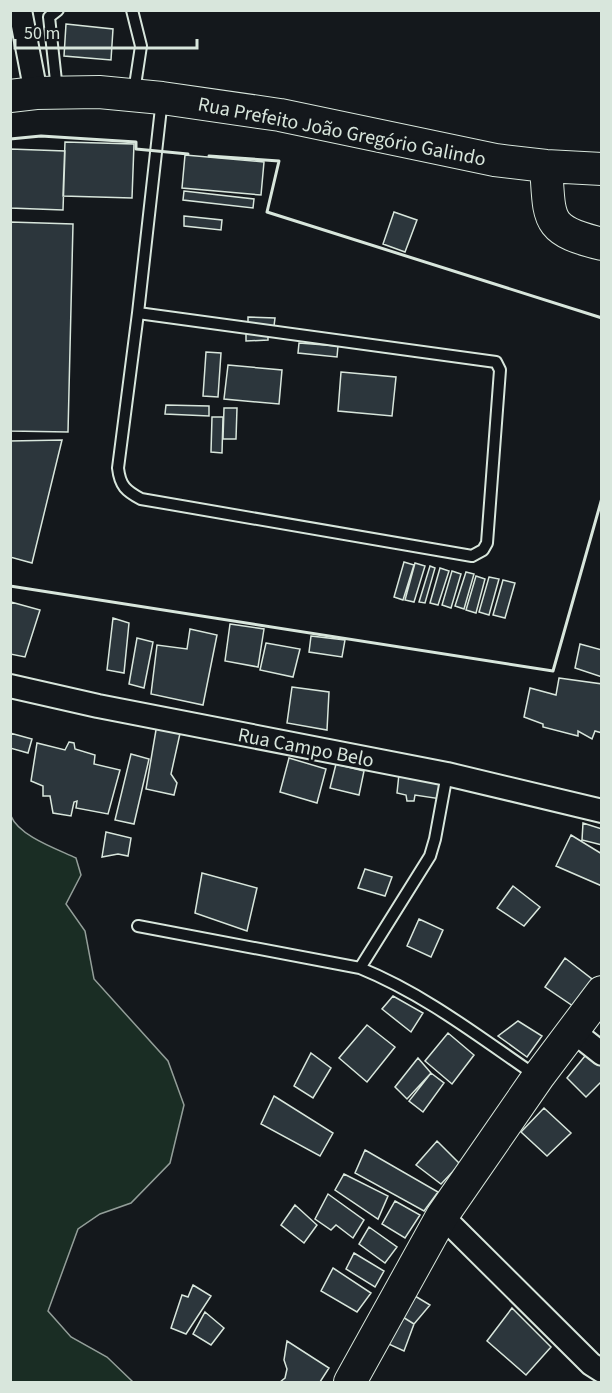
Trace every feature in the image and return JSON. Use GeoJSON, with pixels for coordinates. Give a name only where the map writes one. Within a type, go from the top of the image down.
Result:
{"type":"FeatureCollection","features":[{"type":"Feature","properties":{"kind":"main road","name":"Rua Prefeito João Gregório Galindo"},"geometry":{"type":"LineString","coordinates":[[34,94],[99,92],[148,97],[280,115],[495,160],[602,169]]}},
{"type":"Feature","properties":{"kind":"main road"},"geometry":{"type":"LineString","coordinates":[[546,166],[550,214],[553,221],[561,230],[602,244]]}},
{"type":"Feature","properties":{"kind":"main road"},"geometry":{"type":"LineString","coordinates":[[350,1383],[442,1215],[538,1077],[602,992]]}},
{"type":"Feature","properties":{"kind":"street"},"geometry":{"type":"LineString","coordinates":[[20,10],[34,94]]}},
{"type":"Feature","properties":{"kind":"street","name":"Rua Campo Belo"},"geometry":{"type":"LineString","coordinates":[[10,686],[98,706],[447,774],[602,810]]}},
{"type":"Feature","properties":{"kind":"street"},"geometry":{"type":"LineString","coordinates":[[573,1031],[602,1054]]}},
{"type":"Feature","properties":{"kind":"street"},"geometry":{"type":"LineString","coordinates":[[442,1215],[591,1364],[602,1371]]}},
{"type":"Feature","properties":{"kind":"lane"},"geometry":{"type":"LineString","coordinates":[[34,94],[51,47],[49,17],[57,10]]}},
{"type":"Feature","properties":{"kind":"lane"},"geometry":{"type":"LineString","coordinates":[[132,10],[141,46],[148,97],[138,313],[118,468],[119,480],[125,490],[141,499],[472,556],[483,550],[487,543],[500,370],[496,362],[138,313]]}},
{"type":"Feature","properties":{"kind":"lane"},"geometry":{"type":"LineString","coordinates":[[360,968],[430,856],[447,774]]}},
{"type":"Feature","properties":{"kind":"lane"},"geometry":{"type":"LineString","coordinates":[[138,926],[360,968],[418,995],[538,1077]]}},
{"type":"Feature","properties":{"kind":"green space"},"geometry":{"type":"Polygon","coordinates":[[[11,816],[15,823],[30,836],[76,858],[81,875],[66,904],[85,931],[94,979],[168,1061],[184,1105],[170,1163],[131,1203],[100,1214],[78,1229],[48,1311],[71,1337],[107,1357],[133,1382],[11,1382],[11,816]]]}},
{"type":"Feature","properties":{"kind":"building"},"geometry":{"type":"Polygon","coordinates":[[[66,24],[113,29],[111,60],[64,56],[66,24]]]}},
{"type":"Feature","properties":{"kind":"building"},"geometry":{"type":"Polygon","coordinates":[[[65,142],[134,144],[132,198],[63,196],[65,142]]]}},
{"type":"Feature","properties":{"kind":"building"},"geometry":{"type":"Polygon","coordinates":[[[10,149],[65,151],[63,210],[10,208],[10,149]]]}},
{"type":"Feature","properties":{"kind":"building"},"geometry":{"type":"Polygon","coordinates":[[[185,155],[264,162],[261,195],[182,188],[185,155]]]}},
{"type":"Feature","properties":{"kind":"building"},"geometry":{"type":"Polygon","coordinates":[[[184,191],[254,199],[253,208],[183,200],[184,191]]]}},
{"type":"Feature","properties":{"kind":"building"},"geometry":{"type":"Polygon","coordinates":[[[394,212],[417,220],[405,252],[383,244],[394,212]]]}},
{"type":"Feature","properties":{"kind":"building"},"geometry":{"type":"Polygon","coordinates":[[[184,216],[222,220],[221,230],[184,226],[184,216]]]}},
{"type":"Feature","properties":{"kind":"building"},"geometry":{"type":"Polygon","coordinates":[[[10,222],[73,224],[68,432],[10,431],[10,222]]]}},
{"type":"Feature","properties":{"kind":"building"},"geometry":{"type":"Polygon","coordinates":[[[248,317],[275,318],[274,326],[248,325],[248,317]]]}},
{"type":"Feature","properties":{"kind":"building"},"geometry":{"type":"Polygon","coordinates":[[[246,334],[268,334],[268,340],[246,341],[246,334]]]}},
{"type":"Feature","properties":{"kind":"building"},"geometry":{"type":"Polygon","coordinates":[[[299,343],[338,346],[337,357],[298,353],[299,343]]]}},
{"type":"Feature","properties":{"kind":"building"},"geometry":{"type":"Polygon","coordinates":[[[206,352],[221,353],[218,397],[203,396],[206,352]]]}},
{"type":"Feature","properties":{"kind":"building"},"geometry":{"type":"Polygon","coordinates":[[[228,365],[282,370],[279,404],[224,399],[228,365]]]}},
{"type":"Feature","properties":{"kind":"building"},"geometry":{"type":"Polygon","coordinates":[[[341,372],[396,377],[392,416],[338,411],[341,372]]]}},
{"type":"Feature","properties":{"kind":"building"},"geometry":{"type":"Polygon","coordinates":[[[166,405],[209,406],[209,416],[165,414],[166,405]]]}},
{"type":"Feature","properties":{"kind":"building"},"geometry":{"type":"Polygon","coordinates":[[[224,408],[237,408],[236,439],[223,439],[224,408]]]}},
{"type":"Feature","properties":{"kind":"building"},"geometry":{"type":"Polygon","coordinates":[[[212,417],[223,417],[222,453],[211,452],[212,417]]]}},
{"type":"Feature","properties":{"kind":"building"},"geometry":{"type":"Polygon","coordinates":[[[62,440],[32,563],[10,557],[10,441],[62,440]]]}},
{"type":"Feature","properties":{"kind":"building"},"geometry":{"type":"Polygon","coordinates":[[[404,562],[414,565],[403,600],[394,597],[404,562]]]}},
{"type":"Feature","properties":{"kind":"building"},"geometry":{"type":"Polygon","coordinates":[[[415,563],[425,566],[414,602],[405,600],[415,563]]]}},
{"type":"Feature","properties":{"kind":"building"},"geometry":{"type":"Polygon","coordinates":[[[430,566],[435,568],[425,603],[419,602],[430,566]]]}},
{"type":"Feature","properties":{"kind":"building"},"geometry":{"type":"Polygon","coordinates":[[[440,568],[449,571],[438,605],[430,603],[440,568]]]}},
{"type":"Feature","properties":{"kind":"building"},"geometry":{"type":"Polygon","coordinates":[[[452,571],[461,574],[451,608],[442,605],[452,571]]]}},
{"type":"Feature","properties":{"kind":"building"},"geometry":{"type":"Polygon","coordinates":[[[466,572],[474,574],[464,609],[455,606],[466,572]]]}},
{"type":"Feature","properties":{"kind":"building"},"geometry":{"type":"Polygon","coordinates":[[[476,576],[485,579],[476,613],[466,610],[476,576]]]}},
{"type":"Feature","properties":{"kind":"building"},"geometry":{"type":"Polygon","coordinates":[[[489,577],[499,579],[489,615],[479,612],[489,577]]]}},
{"type":"Feature","properties":{"kind":"building"},"geometry":{"type":"Polygon","coordinates":[[[503,580],[515,583],[505,618],[493,615],[503,580]]]}},
{"type":"Feature","properties":{"kind":"building"},"geometry":{"type":"Polygon","coordinates":[[[11,602],[40,610],[25,657],[10,654],[11,602]]]}},
{"type":"Feature","properties":{"kind":"building"},"geometry":{"type":"Polygon","coordinates":[[[113,618],[129,623],[124,673],[107,670],[113,618]]]}},
{"type":"Feature","properties":{"kind":"building"},"geometry":{"type":"Polygon","coordinates":[[[230,624],[264,629],[258,667],[225,661],[230,624]]]}},
{"type":"Feature","properties":{"kind":"building"},"geometry":{"type":"Polygon","coordinates":[[[190,629],[217,635],[203,705],[151,694],[157,645],[187,649],[190,629]]]}},
{"type":"Feature","properties":{"kind":"building"},"geometry":{"type":"Polygon","coordinates":[[[311,636],[345,640],[342,657],[309,652],[311,636]]]}},
{"type":"Feature","properties":{"kind":"building"},"geometry":{"type":"Polygon","coordinates":[[[137,638],[153,642],[144,688],[129,684],[137,638]]]}},
{"type":"Feature","properties":{"kind":"building"},"geometry":{"type":"Polygon","coordinates":[[[266,643],[300,649],[293,677],[260,670],[266,643]]]}},
{"type":"Feature","properties":{"kind":"building"},"geometry":{"type":"Polygon","coordinates":[[[580,644],[602,650],[602,677],[575,668],[580,644]]]}},
{"type":"Feature","properties":{"kind":"building"},"geometry":{"type":"Polygon","coordinates":[[[559,678],[602,684],[602,733],[595,731],[592,739],[578,731],[578,736],[543,727],[543,724],[524,717],[530,688],[556,695],[559,678]]]}},
{"type":"Feature","properties":{"kind":"building"},"geometry":{"type":"Polygon","coordinates":[[[292,687],[329,692],[327,730],[287,723],[292,687]]]}},
{"type":"Feature","properties":{"kind":"building"},"geometry":{"type":"Polygon","coordinates":[[[157,724],[181,729],[171,774],[177,783],[174,795],[146,789],[157,724]]]}},
{"type":"Feature","properties":{"kind":"building"},"geometry":{"type":"Polygon","coordinates":[[[10,733],[32,739],[28,753],[10,748],[10,733]]]}},
{"type":"Feature","properties":{"kind":"building"},"geometry":{"type":"Polygon","coordinates":[[[69,742],[74,743],[75,749],[95,755],[94,764],[120,770],[108,814],[76,808],[77,801],[74,802],[71,816],[53,813],[50,796],[43,796],[43,786],[31,781],[37,743],[65,750],[69,742]]]}},
{"type":"Feature","properties":{"kind":"building"},"geometry":{"type":"Polygon","coordinates":[[[131,754],[149,759],[134,824],[115,820],[131,754]]]}},
{"type":"Feature","properties":{"kind":"building"},"geometry":{"type":"Polygon","coordinates":[[[289,758],[326,769],[317,803],[280,792],[289,758]]]}},
{"type":"Feature","properties":{"kind":"building"},"geometry":{"type":"Polygon","coordinates":[[[336,764],[364,771],[359,795],[330,788],[336,764]]]}},
{"type":"Feature","properties":{"kind":"building"},"geometry":{"type":"Polygon","coordinates":[[[399,774],[444,779],[441,799],[415,795],[414,801],[407,801],[406,795],[397,793],[399,774]]]}},
{"type":"Feature","properties":{"kind":"building"},"geometry":{"type":"Polygon","coordinates":[[[583,823],[602,829],[602,845],[582,840],[583,823]]]}},
{"type":"Feature","properties":{"kind":"building"},"geometry":{"type":"Polygon","coordinates":[[[106,832],[131,838],[128,856],[118,854],[102,857],[106,832]]]}},
{"type":"Feature","properties":{"kind":"building"},"geometry":{"type":"Polygon","coordinates":[[[571,835],[602,854],[602,886],[556,866],[571,835]]]}},
{"type":"Feature","properties":{"kind":"building"},"geometry":{"type":"Polygon","coordinates":[[[365,869],[392,877],[385,896],[358,888],[365,869]]]}},
{"type":"Feature","properties":{"kind":"building"},"geometry":{"type":"Polygon","coordinates":[[[202,873],[257,888],[247,931],[195,913],[202,873]]]}},
{"type":"Feature","properties":{"kind":"building"},"geometry":{"type":"Polygon","coordinates":[[[513,886],[540,907],[524,926],[497,908],[513,886]]]}},
{"type":"Feature","properties":{"kind":"building"},"geometry":{"type":"Polygon","coordinates":[[[419,919],[443,930],[431,957],[407,946],[419,919]]]}},
{"type":"Feature","properties":{"kind":"building"},"geometry":{"type":"Polygon","coordinates":[[[565,958],[592,979],[573,1006],[545,987],[565,958]]]}},
{"type":"Feature","properties":{"kind":"building"},"geometry":{"type":"Polygon","coordinates":[[[393,996],[423,1013],[411,1032],[382,1009],[393,996]]]}},
{"type":"Feature","properties":{"kind":"building"},"geometry":{"type":"Polygon","coordinates":[[[518,1021],[542,1036],[527,1057],[498,1036],[518,1021]]]}},
{"type":"Feature","properties":{"kind":"building"},"geometry":{"type":"Polygon","coordinates":[[[367,1025],[395,1047],[367,1082],[339,1058],[367,1025]]]}},
{"type":"Feature","properties":{"kind":"building"},"geometry":{"type":"Polygon","coordinates":[[[448,1033],[474,1055],[452,1084],[425,1061],[448,1033]]]}},
{"type":"Feature","properties":{"kind":"building"},"geometry":{"type":"Polygon","coordinates":[[[589,1051],[602,1064],[602,1081],[586,1097],[567,1078],[589,1051]]]}},
{"type":"Feature","properties":{"kind":"building"},"geometry":{"type":"Polygon","coordinates":[[[311,1053],[331,1068],[313,1098],[294,1086],[311,1053]]]}},
{"type":"Feature","properties":{"kind":"building"},"geometry":{"type":"Polygon","coordinates":[[[418,1058],[431,1073],[407,1099],[395,1087],[418,1058]]]}},
{"type":"Feature","properties":{"kind":"building"},"geometry":{"type":"Polygon","coordinates":[[[431,1073],[444,1083],[423,1112],[409,1101],[431,1073]]]}},
{"type":"Feature","properties":{"kind":"building"},"geometry":{"type":"Polygon","coordinates":[[[274,1096],[333,1133],[320,1156],[261,1124],[274,1096]]]}},
{"type":"Feature","properties":{"kind":"building"},"geometry":{"type":"Polygon","coordinates":[[[544,1108],[571,1133],[547,1156],[521,1132],[544,1108]]]}},
{"type":"Feature","properties":{"kind":"building"},"geometry":{"type":"Polygon","coordinates":[[[437,1141],[460,1164],[441,1184],[416,1165],[437,1141]]]}},
{"type":"Feature","properties":{"kind":"building"},"geometry":{"type":"Polygon","coordinates":[[[365,1150],[438,1192],[424,1211],[355,1173],[365,1150]]]}},
{"type":"Feature","properties":{"kind":"building"},"geometry":{"type":"Polygon","coordinates":[[[344,1174],[388,1196],[378,1219],[335,1190],[344,1174]]]}},
{"type":"Feature","properties":{"kind":"building"},"geometry":{"type":"Polygon","coordinates":[[[328,1194],[364,1220],[353,1238],[336,1225],[331,1230],[315,1219],[328,1194]]]}},
{"type":"Feature","properties":{"kind":"building"},"geometry":{"type":"Polygon","coordinates":[[[395,1201],[420,1215],[405,1238],[382,1224],[395,1201]]]}},
{"type":"Feature","properties":{"kind":"building"},"geometry":{"type":"Polygon","coordinates":[[[295,1205],[317,1225],[304,1243],[281,1225],[295,1205]]]}},
{"type":"Feature","properties":{"kind":"building"},"geometry":{"type":"Polygon","coordinates":[[[369,1227],[397,1247],[385,1263],[359,1244],[369,1227]]]}},
{"type":"Feature","properties":{"kind":"building"},"geometry":{"type":"Polygon","coordinates":[[[354,1253],[384,1271],[375,1287],[346,1269],[354,1253]]]}},
{"type":"Feature","properties":{"kind":"building"},"geometry":{"type":"Polygon","coordinates":[[[333,1268],[371,1293],[357,1312],[321,1291],[333,1268]]]}},
{"type":"Feature","properties":{"kind":"building"},"geometry":{"type":"Polygon","coordinates":[[[193,1285],[211,1296],[186,1334],[171,1328],[182,1295],[188,1297],[193,1285]]]}},
{"type":"Feature","properties":{"kind":"building"},"geometry":{"type":"Polygon","coordinates":[[[410,1293],[430,1305],[414,1324],[398,1314],[410,1293]]]}},
{"type":"Feature","properties":{"kind":"building"},"geometry":{"type":"Polygon","coordinates":[[[512,1308],[551,1347],[526,1375],[487,1341],[512,1308]]]}},
{"type":"Feature","properties":{"kind":"building"},"geometry":{"type":"Polygon","coordinates":[[[205,1312],[224,1328],[211,1345],[193,1334],[205,1312]]]}},
{"type":"Feature","properties":{"kind":"building"},"geometry":{"type":"Polygon","coordinates":[[[398,1314],[414,1324],[404,1351],[382,1341],[398,1314]]]}},
{"type":"Feature","properties":{"kind":"building"},"geometry":{"type":"Polygon","coordinates":[[[287,1341],[329,1368],[320,1382],[280,1382],[285,1378],[287,1369],[284,1360],[287,1341]]]}},
{"type":"Feature","properties":{"kind":"wall"},"geometry":{"type":"LineString","coordinates":[[10,139],[41,136],[136,142],[136,149],[188,154]]}},
{"type":"Feature","properties":{"kind":"wall"},"geometry":{"type":"LineString","coordinates":[[209,156],[279,161],[267,212],[602,318]]}},
{"type":"Feature","properties":{"kind":"wall"},"geometry":{"type":"LineString","coordinates":[[10,586],[553,671],[602,498]]}}]}
